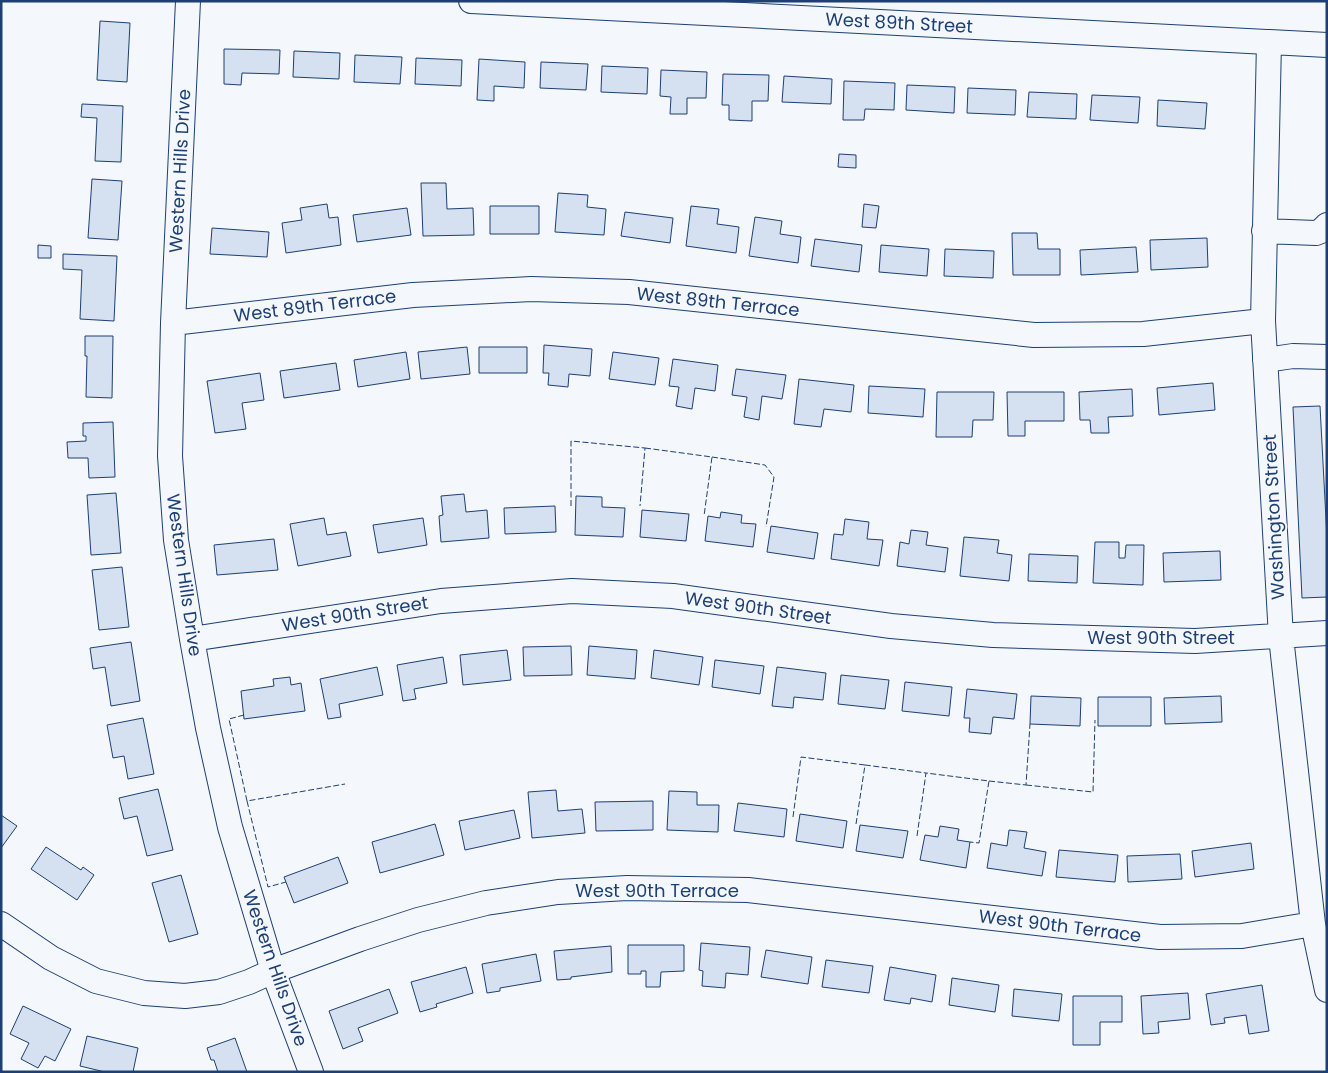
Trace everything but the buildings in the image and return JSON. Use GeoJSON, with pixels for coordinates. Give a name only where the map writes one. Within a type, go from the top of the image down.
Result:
{"type":"FeatureCollection","features":[{"type":"Feature","properties":{"kind":"street","name":"Western Hills Drive"},"geometry":{"type":"LineString","coordinates":[[188,1],[173,323],[170,456],[176,540],[208,728],[230,827],[273,971],[311,1072]]}},
{"type":"Feature","properties":{"kind":"street","name":"West 89th Street"},"geometry":{"type":"LineString","coordinates":[[471,1],[1327,45]]}},
{"type":"Feature","properties":{"kind":"street","name":"Washington Street"},"geometry":{"type":"LineString","coordinates":[[1268,42],[1263,321],[1280,637],[1313,924],[1327,990]]}},
{"type":"Feature","properties":{"kind":"street"},"geometry":{"type":"LineString","coordinates":[[1264,231],[1316,233],[1327,225]]}},
{"type":"Feature","properties":{"kind":"street","name":"West 89th Terrace"},"geometry":{"type":"LineString","coordinates":[[173,323],[413,294],[531,289],[629,292],[1034,335],[1143,334],[1263,321]]}},
{"type":"Feature","properties":{"kind":"street"},"geometry":{"type":"LineString","coordinates":[[1265,360],[1293,356],[1327,357]]}},
{"type":"Feature","properties":{"kind":"street","name":"West 90th Street"},"geometry":{"type":"LineString","coordinates":[[192,639],[441,601],[572,591],[673,596],[891,626],[993,635],[1195,642],[1327,633]]}},
{"type":"Feature","properties":{"kind":"street","name":"West 90th Terrace"},"geometry":{"type":"LineString","coordinates":[[1,924],[51,958],[96,981],[144,993],[186,996],[219,992],[250,982],[273,971],[418,920],[486,902],[558,892],[627,888],[748,890],[1160,938],[1242,936],[1313,924]]}},
{"type":"Feature","properties":{"kind":"fence"},"geometry":{"type":"LineString","coordinates":[[571,506],[571,441],[645,448],[640,506]]}},
{"type":"Feature","properties":{"kind":"fence"},"geometry":{"type":"LineString","coordinates":[[645,448],[712,457],[704,516]]}},
{"type":"Feature","properties":{"kind":"fence"},"geometry":{"type":"LineString","coordinates":[[712,457],[765,465],[774,477],[766,527]]}},
{"type":"Feature","properties":{"kind":"fence"},"geometry":{"type":"LineString","coordinates":[[244,715],[229,719],[247,801],[345,784]]}},
{"type":"Feature","properties":{"kind":"fence"},"geometry":{"type":"LineString","coordinates":[[1026,785],[1093,792],[1095,720]]}},
{"type":"Feature","properties":{"kind":"fence"},"geometry":{"type":"LineString","coordinates":[[989,781],[1026,785],[1030,724]]}},
{"type":"Feature","properties":{"kind":"fence"},"geometry":{"type":"LineString","coordinates":[[793,817],[801,757],[865,765]]}},
{"type":"Feature","properties":{"kind":"fence"},"geometry":{"type":"LineString","coordinates":[[856,824],[865,765],[926,773]]}},
{"type":"Feature","properties":{"kind":"fence"},"geometry":{"type":"LineString","coordinates":[[917,836],[926,773],[989,781],[979,843],[970,842]]}},
{"type":"Feature","properties":{"kind":"fence"},"geometry":{"type":"LineString","coordinates":[[247,801],[268,887],[286,882]]}}]}
